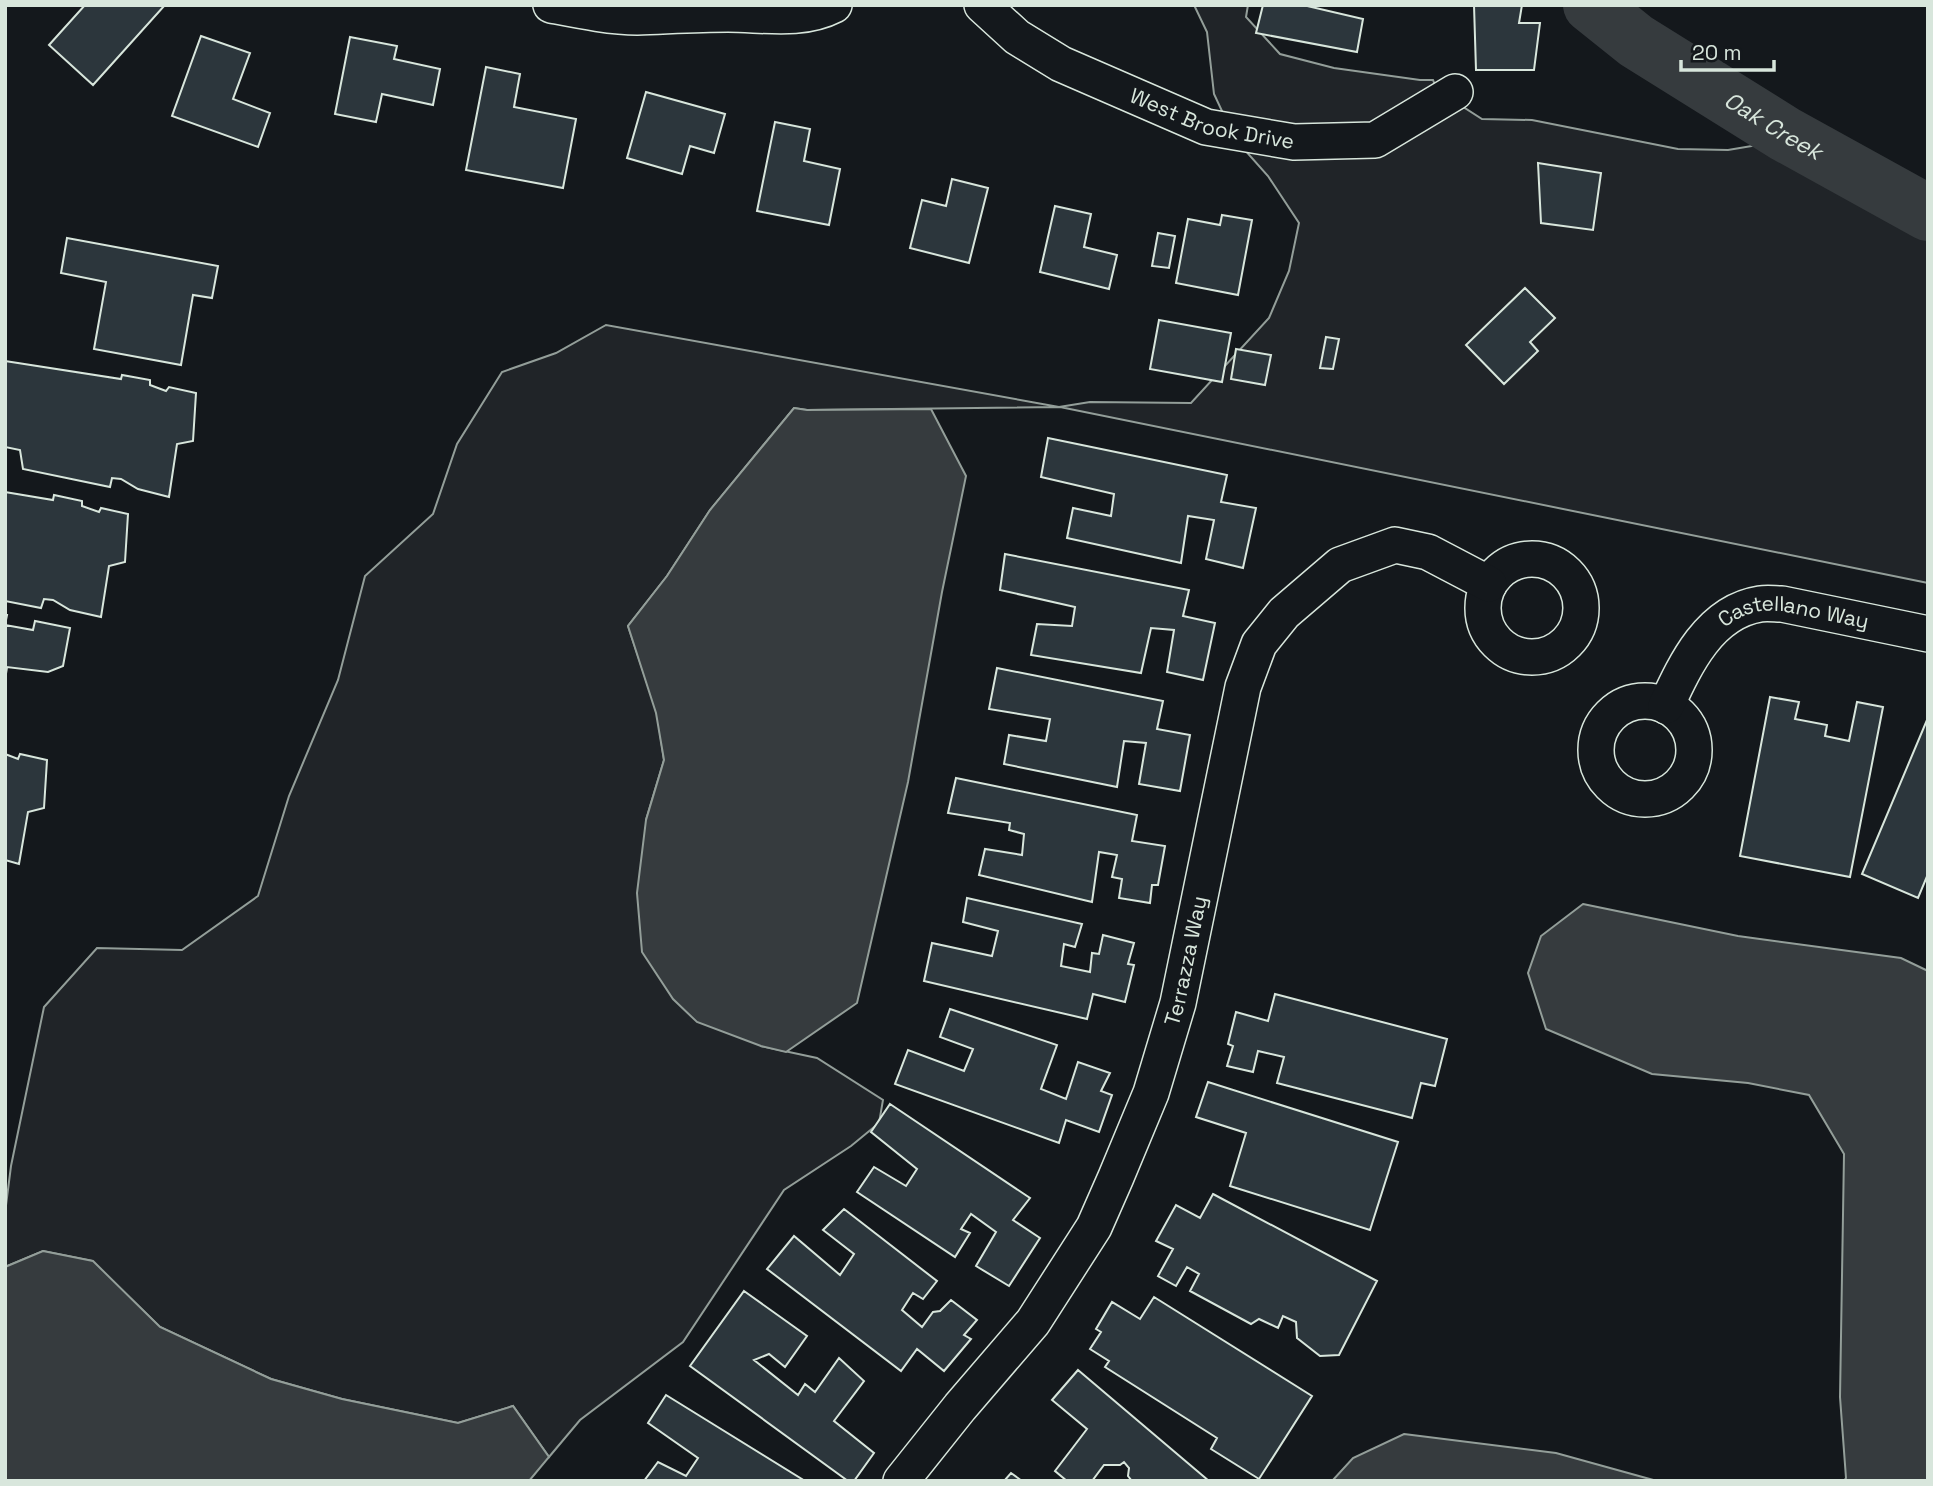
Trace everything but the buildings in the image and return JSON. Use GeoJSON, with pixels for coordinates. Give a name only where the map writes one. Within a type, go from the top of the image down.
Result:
{"type":"FeatureCollection","features":[{"type":"Feature","properties":{"kind":"street"},"geometry":{"type":"LineString","coordinates":[[551,5],[635,17],[743,14],[789,17],[822,11],[834,5]]}},
{"type":"Feature","properties":{"kind":"street","name":"West Brook Drive"},"geometry":{"type":"LineString","coordinates":[[982,5],[1017,37],[1061,64],[1206,127],[1294,142],[1375,140],[1455,92]]}},
{"type":"Feature","properties":{"kind":"street","name":"Terrazza Way"},"geometry":{"type":"LineString","coordinates":[[901,1481],[1033,1321],[1094,1227],[1116,1178],[1151,1093],[1178,1003],[1243,687],[1259,644],[1284,613],[1340,565],[1395,544],[1428,552],[1489,584]]}},
{"type":"Feature","properties":{"kind":"street","name":"Castellano Way"},"geometry":{"type":"LineString","coordinates":[[1666,706],[1683,671],[1709,633],[1724,619],[1760,604],[1782,604],[1928,634]]}},
{"type":"Feature","properties":{"kind":"shaded area"},"geometry":{"type":"Polygon","coordinates":[[[1194,5],[1248,5],[1246,17],[1280,54],[1334,68],[1433,80],[1437,90],[1482,119],[1532,120],[1678,149],[1728,150],[1781,141],[1829,150],[1876,170],[1928,204],[1928,583],[1060,407],[794,408],[710,510],[667,576],[628,626],[657,713],[664,760],[646,820],[761,1046],[817,1058],[883,1100],[879,1123],[851,1146],[784,1190],[683,1342],[580,1420],[549,1457],[513,1406],[458,1423],[342,1399],[271,1379],[160,1327],[92,1261],[43,1251],[5,1267],[5,1213],[11,1166],[44,1007],[97,948],[182,950],[258,896],[289,796],[338,680],[365,576],[433,514],[457,444],[502,372],[556,353],[606,325],[1059,407],[1090,402],[1191,403],[1269,318],[1289,271],[1299,223],[1268,176],[1235,139],[1214,94],[1207,32],[1194,5]]]}},
{"type":"Feature","properties":{"kind":"shaded area"},"geometry":{"type":"Polygon","coordinates":[[[794,408],[931,409],[966,476],[908,782],[857,1003],[786,1052],[761,1046],[697,1022],[673,999],[642,952],[637,893],[646,820],[664,760],[656,713],[628,626],[667,576],[710,510],[794,408]]]}},
{"type":"Feature","properties":{"kind":"shaded area"},"geometry":{"type":"Polygon","coordinates":[[[1583,904],[1738,936],[1901,958],[1928,971],[1928,1481],[1844,1481],[1846,1478],[1840,1397],[1844,1154],[1809,1095],[1748,1083],[1652,1074],[1546,1029],[1528,973],[1541,936],[1583,904]]]}},
{"type":"Feature","properties":{"kind":"shaded area"},"geometry":{"type":"Polygon","coordinates":[[[43,1251],[93,1261],[160,1327],[271,1379],[342,1399],[458,1423],[513,1406],[549,1457],[529,1481],[5,1481],[5,1267],[43,1251]]]}},
{"type":"Feature","properties":{"kind":"shaded area"},"geometry":{"type":"Polygon","coordinates":[[[1404,1434],[1556,1453],[1657,1481],[1332,1481],[1353,1458],[1404,1434]]]}},
{"type":"Feature","properties":{"kind":"waterway","name":"Oak Creek"},"geometry":{"type":"LineString","coordinates":[[1591,5],[1636,41],[1785,134],[1928,213]]}}]}
